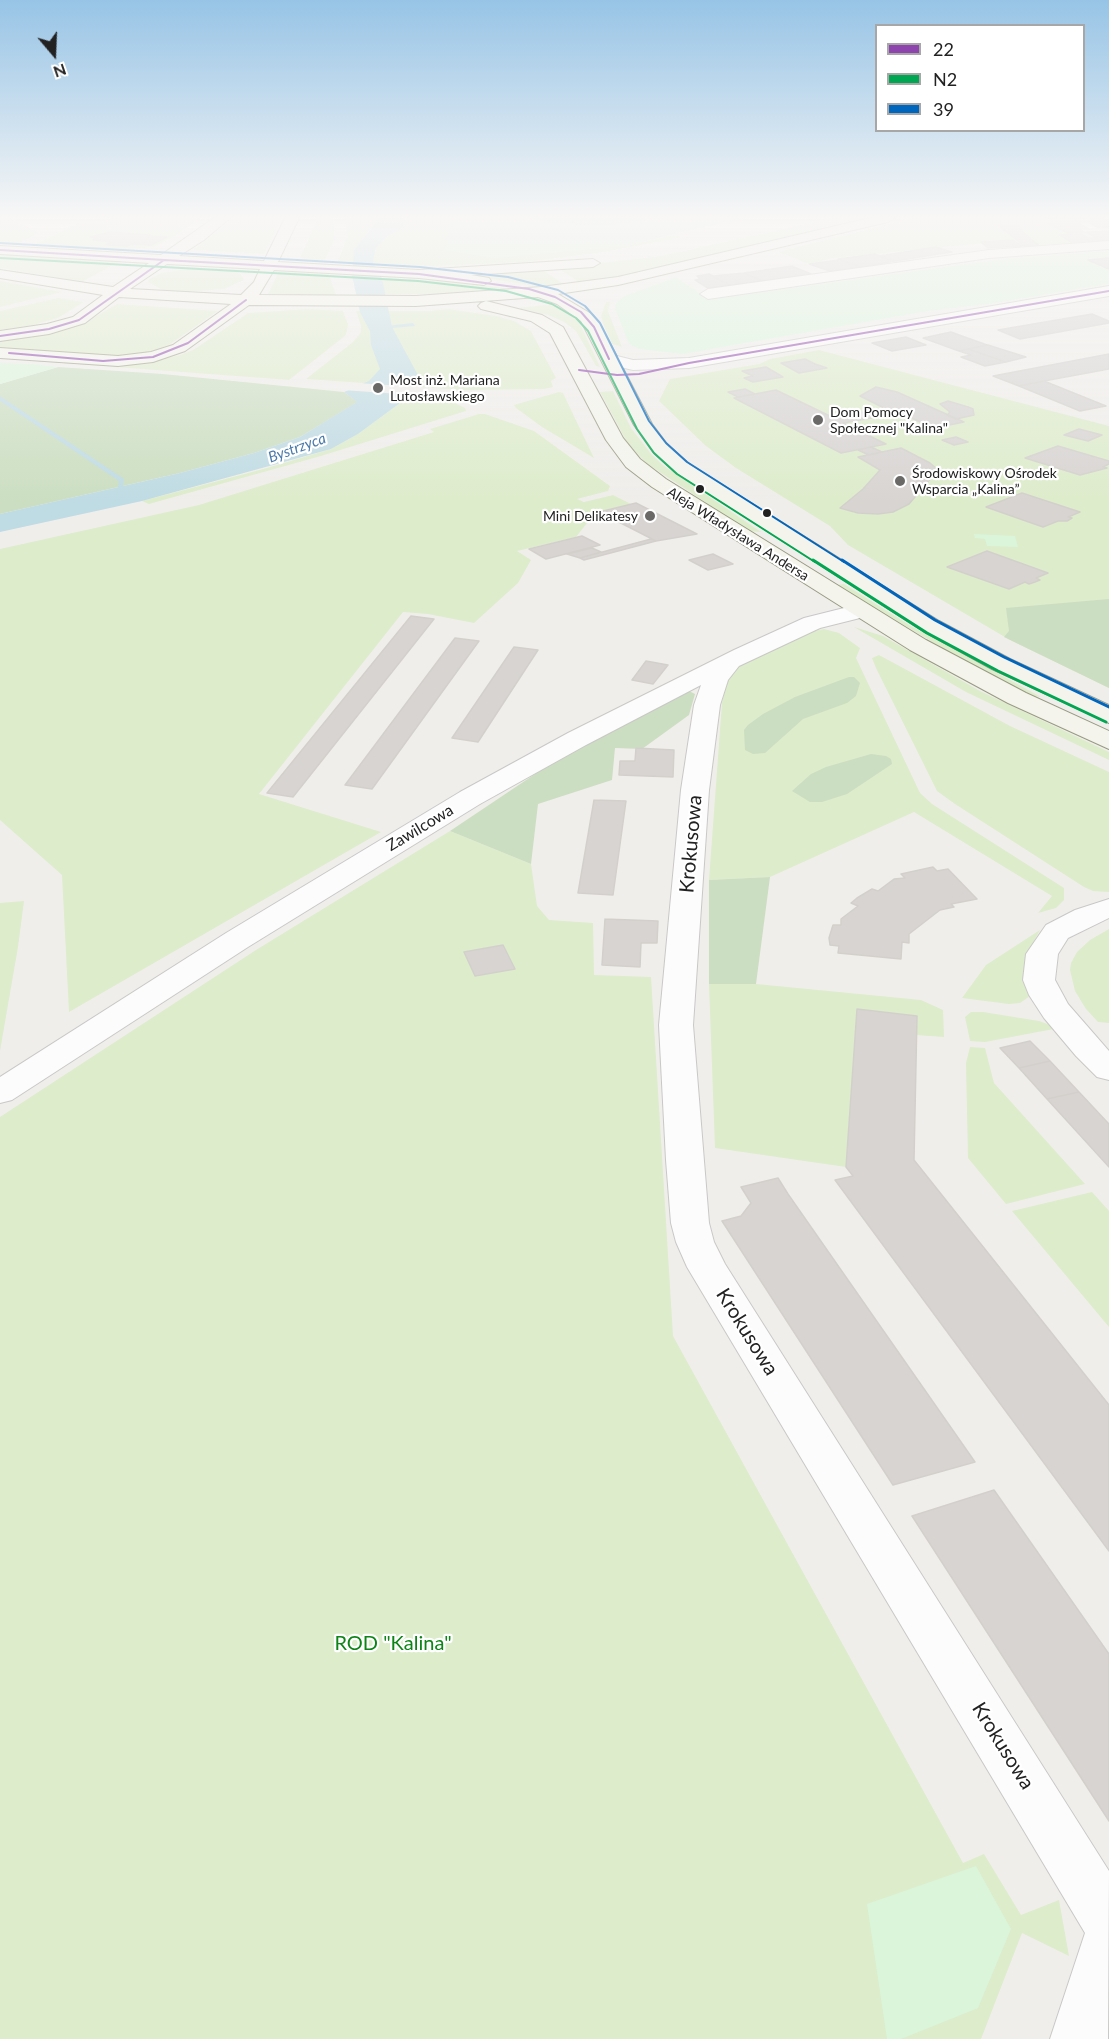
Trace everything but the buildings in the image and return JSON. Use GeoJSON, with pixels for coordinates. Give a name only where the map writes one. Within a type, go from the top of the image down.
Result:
{"type":"FeatureCollection","features":[{"type":"Feature","properties":{"kind":"main road"},"geometry":{"type":"LineString","coordinates":[[6,334],[48,329],[79,320],[88,313]]}},
{"type":"Feature","properties":{"kind":"main road"},"geometry":{"type":"LineString","coordinates":[[0,353],[37,354],[103,361],[153,357],[188,343],[228,313]]}},
{"type":"Feature","properties":{"kind":"main road","name":"Aleja Władysława Andersa"},"geometry":{"type":"LineString","coordinates":[[515,313],[541,320],[559,333],[610,432],[629,458],[659,483],[860,611],[946,661],[1109,741]]}},
{"type":"Feature","properties":{"kind":"main road","name":"Aleja Władysława Andersa"},"geometry":{"type":"LineString","coordinates":[[580,313],[594,327],[643,425],[665,453],[689,473],[938,630],[1109,715]]}},
{"type":"Feature","properties":{"kind":"main road"},"geometry":{"type":"LineString","coordinates":[[587,318],[591,313]]}},
{"type":"Feature","properties":{"kind":"main road"},"geometry":{"type":"LineString","coordinates":[[750,542],[785,534]]}},
{"type":"Feature","properties":{"kind":"main road"},"geometry":{"type":"LineString","coordinates":[[1040,709],[1071,698]]}},
{"type":"Feature","properties":{"kind":"street"},"geometry":{"type":"LineString","coordinates":[[579,370],[613,367],[646,373],[689,363],[980,313]]}},
{"type":"Feature","properties":{"kind":"street","name":"Zawilcowa"},"geometry":{"type":"LineString","coordinates":[[0,1092],[237,940],[470,798],[577,739],[728,664],[725,664],[812,623],[860,611]]}},
{"type":"Feature","properties":{"kind":"street","name":"Krokusowa"},"geometry":{"type":"LineString","coordinates":[[728,664],[716,678],[707,705],[695,790],[676,1025],[684,1160],[690,1223],[695,1242],[707,1267],[1109,1921]]}},
{"type":"Feature","properties":{"kind":"street"},"geometry":{"type":"LineString","coordinates":[[1109,908],[1086,916],[1057,932],[1042,954],[1039,980],[1045,995],[1056,1011],[1109,1070]]}},
{"type":"Feature","properties":{"kind":"street"},"geometry":{"type":"LineString","coordinates":[[1079,2039],[1109,1942]]}},
{"type":"Feature","properties":{"kind":"green space"},"geometry":{"type":"Polygon","coordinates":[[[0,313],[66,313],[58,318],[33,325],[0,330],[0,313]]]}},
{"type":"Feature","properties":{"kind":"green space"},"geometry":{"type":"Polygon","coordinates":[[[101,313],[215,313],[169,345],[146,353],[100,357],[28,349],[0,349],[0,340],[86,322],[101,313]]]}},
{"type":"Feature","properties":{"kind":"green space"},"geometry":{"type":"Polygon","coordinates":[[[248,313],[344,313],[348,324],[345,336],[289,380],[0,357],[33,357],[110,365],[148,362],[193,350],[248,313]]]}},
{"type":"Feature","properties":{"kind":"green space"},"geometry":{"type":"Polygon","coordinates":[[[357,313],[477,313],[497,316],[514,321],[531,331],[556,378],[551,381],[553,387],[544,389],[461,390],[306,379],[353,342],[361,332],[357,313]]]}},
{"type":"Feature","properties":{"kind":"green space"},"geometry":{"type":"Polygon","coordinates":[[[540,313],[569,313],[573,316],[581,326],[600,367],[596,366],[576,331],[564,322],[540,313]]]}},
{"type":"Feature","properties":{"kind":"green space"},"geometry":{"type":"Polygon","coordinates":[[[602,313],[609,313],[622,347],[612,344],[601,316],[602,313]]]}},
{"type":"Feature","properties":{"kind":"green space"},"geometry":{"type":"Polygon","coordinates":[[[617,313],[917,313],[683,354],[639,349],[629,344],[617,313]]]}},
{"type":"Feature","properties":{"kind":"green space"},"geometry":{"type":"Polygon","coordinates":[[[819,350],[1109,426],[1109,688],[1010,640],[848,545],[830,526],[736,468],[706,446],[659,401],[670,379],[759,364],[770,359],[819,350]]]}},
{"type":"Feature","properties":{"kind":"green space"},"geometry":{"type":"Polygon","coordinates":[[[0,363],[33,364],[58,367],[0,384],[0,363]]]}},
{"type":"Feature","properties":{"kind":"green space"},"geometry":{"type":"Polygon","coordinates":[[[58,367],[163,374],[344,392],[358,402],[300,437],[254,453],[180,473],[0,514],[0,384],[58,367]]]}},
{"type":"Feature","properties":{"kind":"green space"},"geometry":{"type":"Polygon","coordinates":[[[613,391],[631,428],[652,455],[664,466],[761,532],[749,531],[646,463],[627,442],[600,392],[613,391]]]}},
{"type":"Feature","properties":{"kind":"green space"},"geometry":{"type":"Polygon","coordinates":[[[559,392],[563,393],[594,458],[542,427],[514,405],[559,392]]]}},
{"type":"Feature","properties":{"kind":"green space"},"geometry":{"type":"Polygon","coordinates":[[[411,395],[442,397],[465,408],[466,411],[321,456],[149,504],[142,501],[331,449],[358,434],[411,395]]]}},
{"type":"Feature","properties":{"kind":"green space"},"geometry":{"type":"Polygon","coordinates":[[[479,414],[534,431],[610,486],[608,491],[577,499],[584,502],[613,495],[631,504],[594,514],[576,537],[517,551],[531,560],[518,583],[474,623],[428,614],[403,612],[259,794],[381,832],[69,1012],[62,875],[0,820],[0,549],[199,505],[434,432],[430,429],[479,414]]]}},
{"type":"Feature","properties":{"kind":"green space"},"geometry":{"type":"Polygon","coordinates":[[[974,534],[1015,536],[1018,547],[987,546],[985,539],[975,538],[974,534]]]}},
{"type":"Feature","properties":{"kind":"green space"},"geometry":{"type":"Polygon","coordinates":[[[844,584],[911,626],[1041,697],[1033,696],[964,661],[837,585],[844,584]]]}},
{"type":"Feature","properties":{"kind":"green space"},"geometry":{"type":"Polygon","coordinates":[[[1109,599],[1109,688],[1004,637],[1009,631],[1006,608],[1109,599]]]}},
{"type":"Feature","properties":{"kind":"green space"},"geometry":{"type":"Polygon","coordinates":[[[854,627],[883,636],[980,691],[1109,752],[1109,760],[966,692],[854,627]]]}},
{"type":"Feature","properties":{"kind":"green space"},"geometry":{"type":"Polygon","coordinates":[[[824,629],[839,633],[860,648],[856,658],[920,793],[932,804],[1064,888],[1064,900],[1056,908],[1038,913],[1052,896],[914,812],[770,877],[709,880],[722,703],[727,680],[740,664],[809,632],[824,629]]]}},
{"type":"Feature","properties":{"kind":"green space"},"geometry":{"type":"Polygon","coordinates":[[[879,655],[1010,726],[1109,772],[1109,892],[1093,891],[1084,887],[937,791],[876,668],[872,658],[879,655]]]}},
{"type":"Feature","properties":{"kind":"green space"},"geometry":{"type":"Polygon","coordinates":[[[854,677],[860,683],[856,696],[847,703],[803,719],[765,753],[753,754],[745,750],[744,730],[763,714],[795,697],[854,677]]]}},
{"type":"Feature","properties":{"kind":"green space"},"geometry":{"type":"Polygon","coordinates":[[[689,691],[695,694],[689,715],[642,749],[615,748],[612,780],[538,804],[531,864],[450,831],[577,746],[689,691]]]}},
{"type":"Feature","properties":{"kind":"green space"},"geometry":{"type":"Polygon","coordinates":[[[871,754],[886,756],[891,759],[892,764],[847,794],[822,802],[810,802],[792,791],[811,774],[826,767],[871,754]]]}},
{"type":"Feature","properties":{"kind":"green space","name":"ROD \"Kalina\""},"geometry":{"type":"Polygon","coordinates":[[[450,831],[531,864],[537,906],[549,920],[593,923],[594,975],[651,977],[673,1336],[963,1863],[984,1854],[1021,1915],[1059,1900],[1069,1956],[1022,1933],[981,2039],[0,2039],[0,1117],[256,950],[450,831]]]}},
{"type":"Feature","properties":{"kind":"green space"},"geometry":{"type":"Polygon","coordinates":[[[770,877],[756,984],[709,984],[709,880],[770,877]]]}},
{"type":"Feature","properties":{"kind":"green space"},"geometry":{"type":"Polygon","coordinates":[[[24,901],[18,947],[0,1051],[0,903],[24,901]]]}},
{"type":"Feature","properties":{"kind":"green space"},"geometry":{"type":"Polygon","coordinates":[[[1109,929],[1109,1023],[1098,1022],[1086,1009],[1075,991],[1070,970],[1077,952],[1090,940],[1109,929]]]}},
{"type":"Feature","properties":{"kind":"green space"},"geometry":{"type":"Polygon","coordinates":[[[1040,930],[1028,952],[1030,996],[1020,1003],[1009,1004],[962,998],[986,965],[1040,930]]]}},
{"type":"Feature","properties":{"kind":"green space"},"geometry":{"type":"Polygon","coordinates":[[[709,984],[756,984],[921,1000],[943,1010],[944,1037],[916,1035],[917,1016],[857,1010],[846,1167],[715,1148],[709,984]]]}},
{"type":"Feature","properties":{"kind":"green space"},"geometry":{"type":"Polygon","coordinates":[[[971,1012],[1039,1021],[1059,1028],[985,1042],[970,1041],[965,1017],[971,1012]]]}},
{"type":"Feature","properties":{"kind":"green space"},"geometry":{"type":"Polygon","coordinates":[[[970,1047],[985,1048],[994,1083],[1085,1184],[1006,1204],[968,1158],[966,1063],[970,1047]]]}},
{"type":"Feature","properties":{"kind":"green space"},"geometry":{"type":"Polygon","coordinates":[[[1092,1192],[1109,1211],[1109,1327],[1012,1211],[1092,1192]]]}},
{"type":"Feature","properties":{"kind":"green space"},"geometry":{"type":"Polygon","coordinates":[[[976,1866],[1011,1929],[978,2008],[901,2039],[887,2039],[867,1904],[976,1866]]]}},
{"type":"Feature","properties":{"kind":"water","name":"Bystrzyca"},"geometry":{"type":"Polygon","coordinates":[[[361,313],[389,313],[392,327],[419,377],[411,395],[358,434],[331,449],[142,501],[0,532],[0,514],[180,473],[254,453],[300,437],[357,402],[344,392],[369,381],[380,369],[371,345],[370,331],[361,313]]]}},
{"type":"Feature","properties":{"kind":"pier"},"geometry":{"type":"Polygon","coordinates":[[[357,383],[419,387],[415,395],[342,390],[357,383]]]}},
{"type":"Feature","properties":{"kind":"waterway"},"geometry":{"type":"LineString","coordinates":[[380,327],[413,325]]}},
{"type":"Feature","properties":{"kind":"waterway"},"geometry":{"type":"LineString","coordinates":[[0,398],[122,480],[119,499]]}},
{"type":"Feature","properties":{"kind":"transit line","name":"22"},"geometry":{"type":"LineString","coordinates":[[0,336],[49,329],[79,320],[89,313]]}},
{"type":"Feature","properties":{"kind":"transit line","name":"22"},"geometry":{"type":"LineString","coordinates":[[9,353],[103,361],[153,357],[188,343],[228,313]]}},
{"type":"Feature","properties":{"kind":"transit line","name":"N2"},"geometry":{"type":"LineString","coordinates":[[568,313],[576,318],[588,331],[637,429],[654,453],[677,474],[927,633],[998,671],[1106,722]]}},
{"type":"Feature","properties":{"kind":"transit line","name":"22"},"geometry":{"type":"LineString","coordinates":[[582,313],[594,327],[609,359]]}},
{"type":"Feature","properties":{"kind":"transit line","name":"39"},"geometry":{"type":"LineString","coordinates":[[591,313],[600,323],[649,421],[666,443],[687,462],[935,620],[1004,657],[1109,707]]}},
{"type":"Feature","properties":{"kind":"transit line","name":"22"},"geometry":{"type":"LineString","coordinates":[[579,370],[617,375],[639,374],[689,363],[980,313]]}},
{"type":"Feature","properties":{"kind":"place","name":"Most inż. Mariana Lutosławskiego"},"geometry":{"type":"Point","coordinates":[378,388]}},
{"type":"Feature","properties":{"kind":"place","name":"Dom Pomocy Społecznej \"Kalina\""},"geometry":{"type":"Point","coordinates":[818,420]}},
{"type":"Feature","properties":{"kind":"place","name":"Środowiskowy Ośrodek Wsparcia „Kalina”"},"geometry":{"type":"Point","coordinates":[900,481]}},
{"type":"Feature","properties":{"kind":"place","name":"Mini Delikatesy"},"geometry":{"type":"Point","coordinates":[650,516]}}]}
